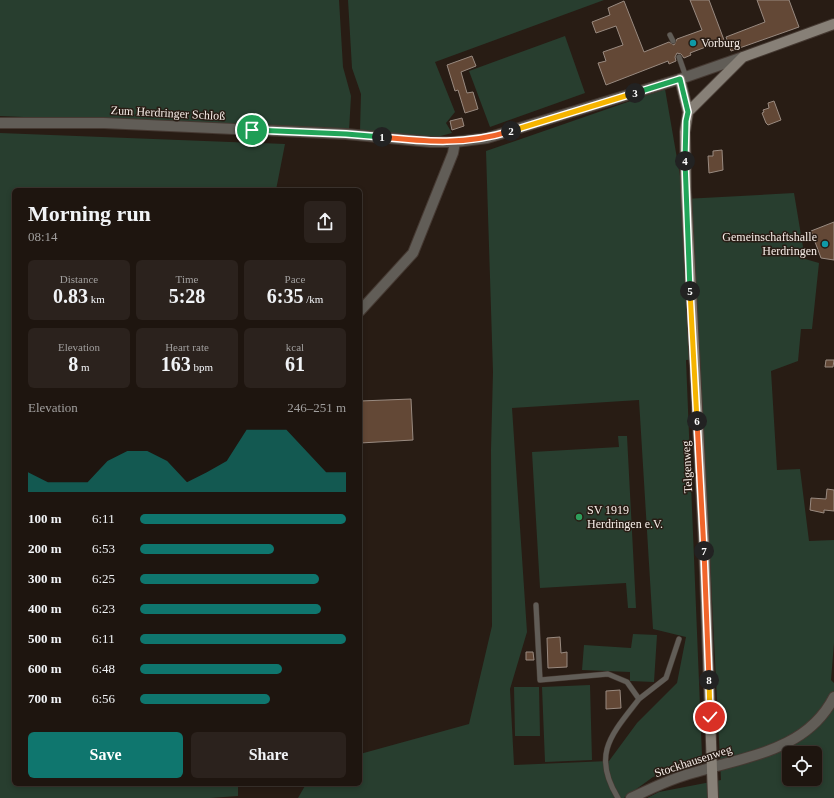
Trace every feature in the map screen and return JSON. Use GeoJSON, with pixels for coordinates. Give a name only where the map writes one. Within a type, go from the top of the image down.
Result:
{"type":"FeatureCollection","features":[{"type":"Feature","properties":{"kind":"main road","name":"Zum Herdringer Schloß"},"geometry":{"type":"LineString","coordinates":[[743,57],[834,24]]}},
{"type":"Feature","properties":{"kind":"main road"},"geometry":{"type":"LineString","coordinates":[[688,112],[743,57]]}},
{"type":"Feature","properties":{"kind":"main road","name":"Telgenweg"},"geometry":{"type":"LineString","coordinates":[[683,78],[688,112],[685,132],[685,179],[704,553],[713,798]]}},
{"type":"Feature","properties":{"kind":"street","name":"Zum Herdringer Schloß"},"geometry":{"type":"LineString","coordinates":[[0,123],[104,123],[346,134],[431,142],[455,142],[487,138],[683,78],[743,57]]}},
{"type":"Feature","properties":{"kind":"street"},"geometry":{"type":"LineString","coordinates":[[362,309],[413,253],[453,153],[455,142]]}},
{"type":"Feature","properties":{"kind":"street","name":"Stockhausenweg"},"geometry":{"type":"LineString","coordinates":[[631,798],[669,781],[781,746],[805,733],[823,715],[834,697]]}},
{"type":"Feature","properties":{"kind":"lane"},"geometry":{"type":"LineString","coordinates":[[670,35],[672,41]]}},
{"type":"Feature","properties":{"kind":"lane"},"geometry":{"type":"LineString","coordinates":[[678,57],[683,78]]}},
{"type":"Feature","properties":{"kind":"lane"},"geometry":{"type":"LineString","coordinates":[[536,605],[540,680],[608,674],[627,682],[639,699]]}},
{"type":"Feature","properties":{"kind":"lane"},"geometry":{"type":"LineString","coordinates":[[618,798],[608,780],[605,757],[608,744],[620,723],[639,699],[666,678],[679,639]]}},
{"type":"Feature","properties":{"kind":"green space"},"geometry":{"type":"Polygon","coordinates":[[[0,0],[339,0],[343,67],[351,96],[349,131],[0,116],[0,0]]]}},
{"type":"Feature","properties":{"kind":"green space"},"geometry":{"type":"Polygon","coordinates":[[[348,0],[604,0],[435,62],[455,112],[446,123],[452,133],[433,138],[360,131],[361,94],[352,68],[348,0]]]}},
{"type":"Feature","properties":{"kind":"green space"},"geometry":{"type":"Polygon","coordinates":[[[565,36],[585,93],[490,127],[469,71],[565,36]]]}},
{"type":"Feature","properties":{"kind":"green space"},"geometry":{"type":"Polygon","coordinates":[[[665,89],[684,199],[794,193],[805,259],[819,263],[812,329],[801,329],[798,361],[771,371],[777,470],[800,469],[809,541],[834,540],[834,643],[831,680],[834,683],[834,798],[647,798],[659,792],[721,780],[700,359],[686,360],[702,756],[690,766],[653,777],[624,798],[298,798],[305,786],[362,786],[362,753],[469,724],[492,626],[491,450],[493,372],[486,151],[665,89]],[[639,400],[512,408],[527,632],[510,689],[514,765],[609,761],[637,723],[677,683],[686,637],[653,629],[639,400]]]}},
{"type":"Feature","properties":{"kind":"green space"},"geometry":{"type":"Polygon","coordinates":[[[0,133],[285,144],[276,188],[12,188],[12,786],[238,786],[238,796],[210,798],[0,798],[0,133]]]}},
{"type":"Feature","properties":{"kind":"green space","name":"SV 1919 Herdringen e.V."},"geometry":{"type":"Polygon","coordinates":[[[618,436],[627,436],[636,608],[628,608],[626,583],[540,588],[532,452],[619,447],[618,436]]]}},
{"type":"Feature","properties":{"kind":"green space"},"geometry":{"type":"Polygon","coordinates":[[[633,634],[657,635],[654,682],[630,681],[630,672],[582,670],[584,645],[631,648],[633,634]]]}},
{"type":"Feature","properties":{"kind":"green space"},"geometry":{"type":"Polygon","coordinates":[[[590,685],[592,760],[545,762],[542,687],[590,685]]]}},
{"type":"Feature","properties":{"kind":"green space"},"geometry":{"type":"Polygon","coordinates":[[[514,687],[539,687],[540,736],[515,736],[514,687]]]}},
{"type":"Feature","properties":{"kind":"building","name":"Vorburg"},"geometry":{"type":"Polygon","coordinates":[[[690,0],[709,0],[724,40],[690,53],[691,55],[684,58],[681,54],[677,53],[675,57],[676,61],[669,64],[668,61],[606,85],[598,63],[606,61],[603,52],[623,45],[616,26],[596,33],[592,22],[610,15],[608,8],[624,1],[644,52],[669,42],[674,45],[677,39],[702,30],[690,0]]]}},
{"type":"Feature","properties":{"kind":"building"},"geometry":{"type":"Polygon","coordinates":[[[757,0],[789,0],[799,27],[731,51],[726,37],[765,22],[757,0]]]}},
{"type":"Feature","properties":{"kind":"building"},"geometry":{"type":"Polygon","coordinates":[[[472,56],[476,66],[461,72],[467,93],[473,92],[478,109],[465,113],[458,90],[455,91],[447,65],[472,56]]]}},
{"type":"Feature","properties":{"kind":"building"},"geometry":{"type":"Polygon","coordinates":[[[774,101],[781,120],[768,125],[762,113],[764,112],[763,110],[769,108],[768,103],[774,101]]]}},
{"type":"Feature","properties":{"kind":"building"},"geometry":{"type":"Polygon","coordinates":[[[462,118],[464,126],[452,130],[450,121],[462,118]]]}},
{"type":"Feature","properties":{"kind":"building"},"geometry":{"type":"Polygon","coordinates":[[[722,150],[723,170],[709,173],[708,156],[713,156],[713,151],[722,150]]]}},
{"type":"Feature","properties":{"kind":"building","name":"Gemeinschaftshalle Herdringen"},"geometry":{"type":"Polygon","coordinates":[[[834,222],[834,260],[821,258],[811,231],[834,222]]]}},
{"type":"Feature","properties":{"kind":"building"},"geometry":{"type":"Polygon","coordinates":[[[826,360],[834,360],[833,367],[825,367],[826,360]]]}},
{"type":"Feature","properties":{"kind":"building"},"geometry":{"type":"Polygon","coordinates":[[[411,399],[413,440],[362,443],[362,401],[411,399]]]}},
{"type":"Feature","properties":{"kind":"building"},"geometry":{"type":"Polygon","coordinates":[[[827,489],[834,490],[834,511],[824,510],[824,513],[810,510],[811,498],[826,499],[827,489]]]}},
{"type":"Feature","properties":{"kind":"building"},"geometry":{"type":"Polygon","coordinates":[[[560,637],[561,653],[567,652],[567,667],[548,668],[547,638],[560,637]]]}},
{"type":"Feature","properties":{"kind":"building"},"geometry":{"type":"Polygon","coordinates":[[[526,652],[533,652],[534,660],[526,660],[526,652]]]}},
{"type":"Feature","properties":{"kind":"building"},"geometry":{"type":"Polygon","coordinates":[[[620,690],[621,708],[606,709],[606,691],[620,690]]]}},
{"type":"Feature","properties":{"kind":"place","name":"Vorburg"},"geometry":{"type":"Point","coordinates":[693,43]}},
{"type":"Feature","properties":{"kind":"place","name":"Gemeinschaftshalle Herdringen"},"geometry":{"type":"Point","coordinates":[825,244]}},
{"type":"Feature","properties":{"kind":"place","name":"SV 1919 Herdringen e.V."},"geometry":{"type":"Point","coordinates":[579,517]}},
{"type":"Feature","properties":{"kind":"route"},"geometry":{"type":"LineString","coordinates":[[252,130],[346,134],[431,142],[455,142],[487,138],[680,79],[688,112],[685,132],[686,192],[691,314],[704,545],[710,717]]}}]}
